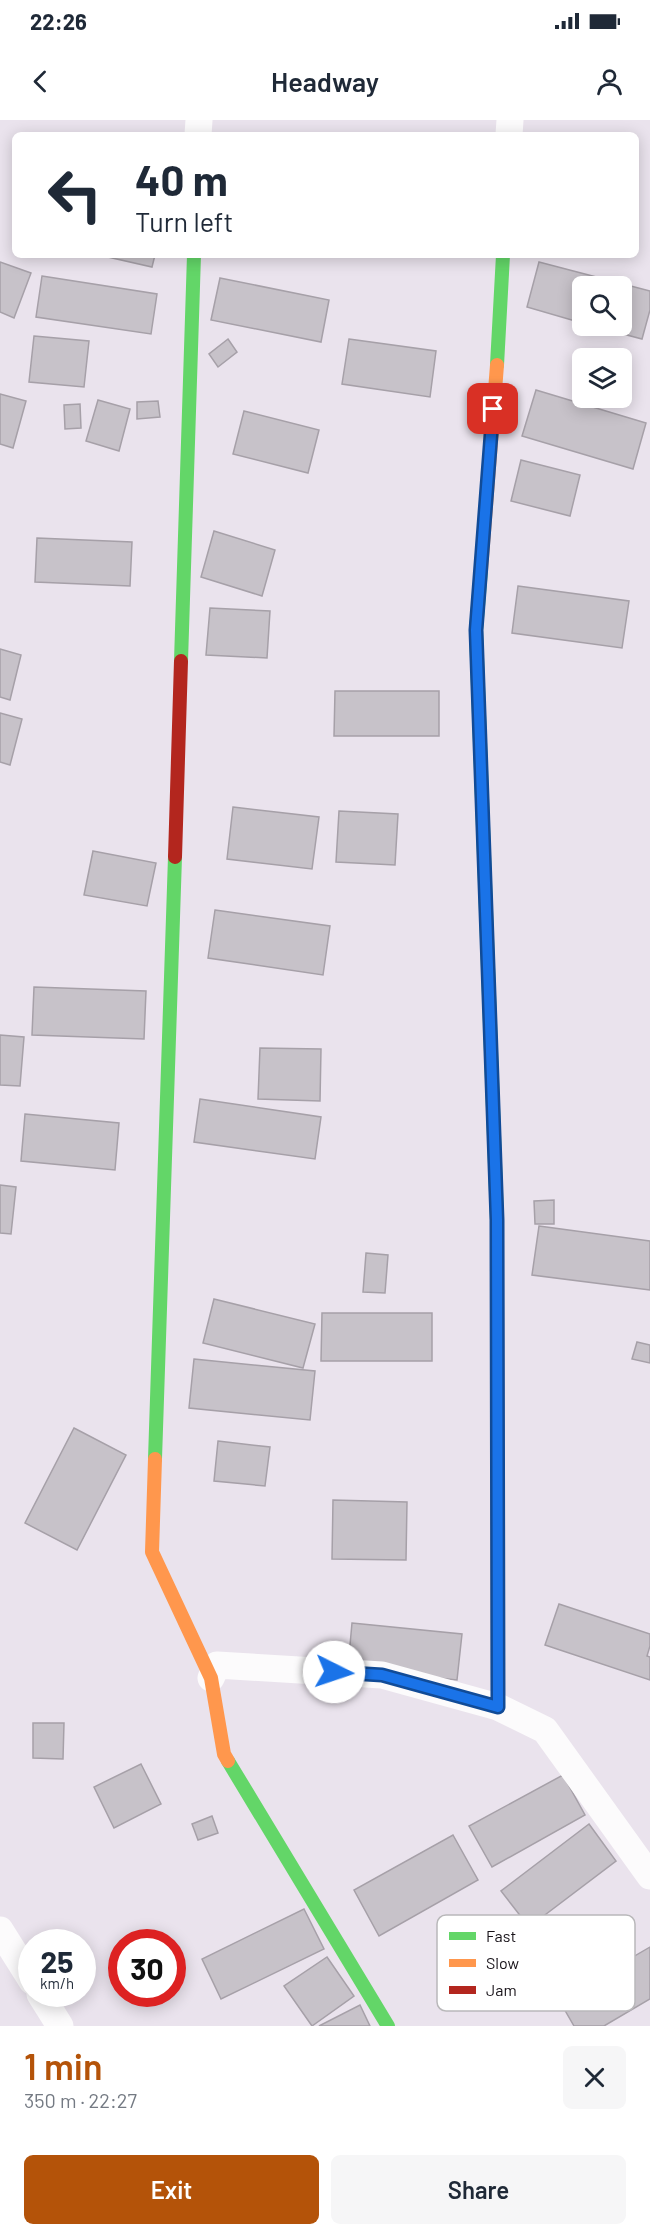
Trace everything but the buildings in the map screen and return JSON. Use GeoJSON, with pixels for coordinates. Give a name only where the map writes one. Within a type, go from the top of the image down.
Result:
{"type":"FeatureCollection","features":[{"type":"Feature","properties":{"kind":"street"},"geometry":{"type":"LineString","coordinates":[[194,258],[152,1552],[211,1678],[224,1754],[388,2026]]}},
{"type":"Feature","properties":{"kind":"street"},"geometry":{"type":"LineString","coordinates":[[498,1707],[497,1220],[476,630],[499,342],[503,258]]}},
{"type":"Feature","properties":{"kind":"street"},"geometry":{"type":"LineString","coordinates":[[211,1678],[217,1665],[382,1675],[498,1707],[544,1730],[650,1876]]}},
{"type":"Feature","properties":{"kind":"street"},"geometry":{"type":"LineString","coordinates":[[0,1930],[18,1958]]}},
{"type":"Feature","properties":{"kind":"street"},"geometry":{"type":"LineString","coordinates":[[48,2007],[60,2026]]}},
{"type":"Feature","properties":{"kind":"traffic: fast"},"geometry":{"type":"LineString","coordinates":[[181,661],[194,258]]}},
{"type":"Feature","properties":{"kind":"traffic: fast"},"geometry":{"type":"LineString","coordinates":[[497,365],[503,258]]}},
{"type":"Feature","properties":{"kind":"traffic: fast"},"geometry":{"type":"LineString","coordinates":[[481,570],[476,630],[497,1220],[497,1302]]}},
{"type":"Feature","properties":{"kind":"traffic: fast"},"geometry":{"type":"LineString","coordinates":[[155,1459],[175,857]]}},
{"type":"Feature","properties":{"kind":"traffic: fast"},"geometry":{"type":"LineString","coordinates":[[228,1761],[388,2026]]}},
{"type":"Feature","properties":{"kind":"traffic: slow"},"geometry":{"type":"LineString","coordinates":[[481,570],[497,365]]}},
{"type":"Feature","properties":{"kind":"traffic: slow"},"geometry":{"type":"LineString","coordinates":[[497,1302],[498,1707]]}},
{"type":"Feature","properties":{"kind":"traffic: slow"},"geometry":{"type":"LineString","coordinates":[[155,1459],[152,1552],[211,1678],[224,1754],[228,1761]]}},
{"type":"Feature","properties":{"kind":"traffic: jam"},"geometry":{"type":"LineString","coordinates":[[175,857],[181,661]]}},
{"type":"Feature","properties":{"kind":"route"},"geometry":{"type":"LineString","coordinates":[[334,1672],[382,1675],[498,1707],[497,1220],[476,630],[493,409]]}}]}
